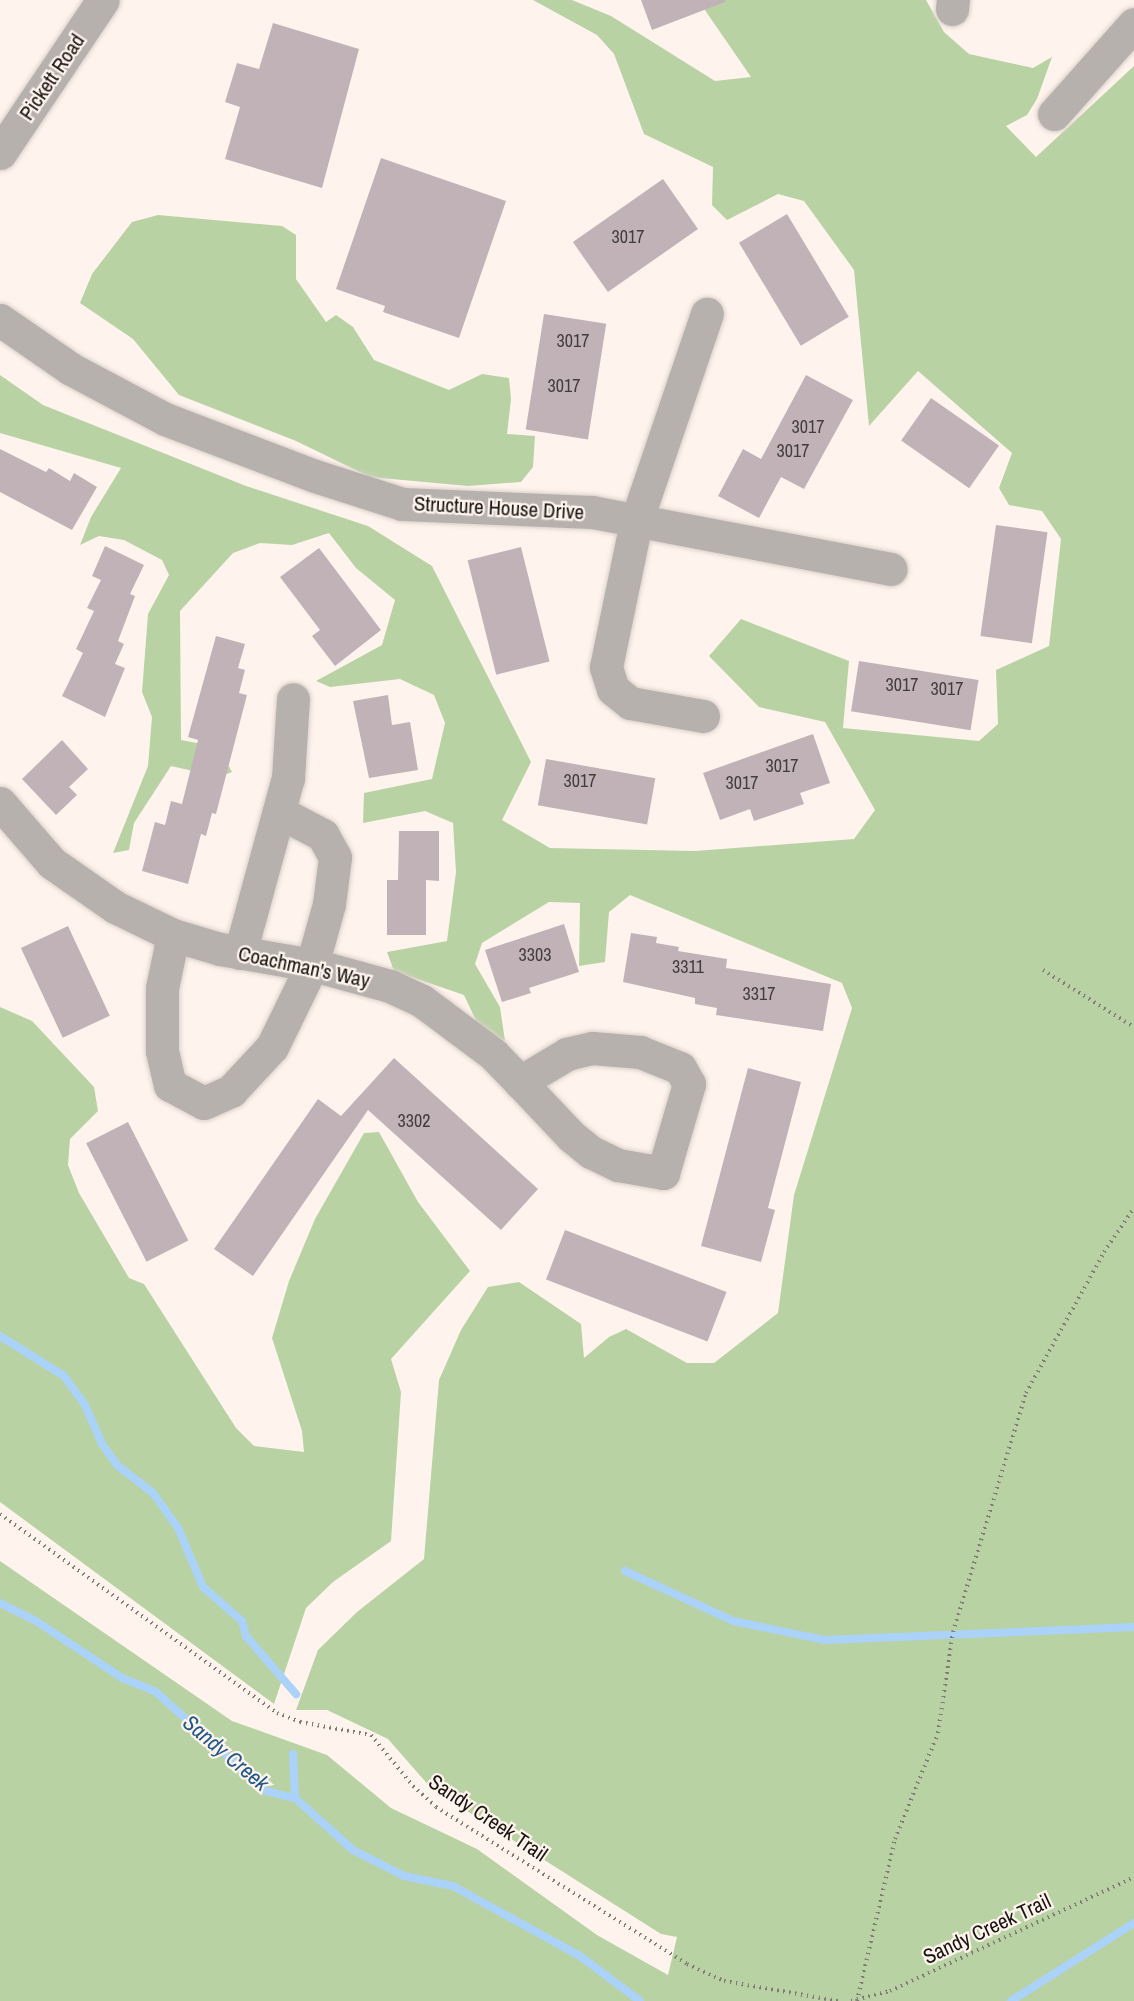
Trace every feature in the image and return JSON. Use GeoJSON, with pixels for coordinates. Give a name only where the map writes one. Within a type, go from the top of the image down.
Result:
{"type":"FeatureCollection","features":[{"type":"Feature","properties":{"kind":"street","name":"Pickett Road"},"geometry":{"type":"LineString","coordinates":[[0,153],[103,0]]}},
{"type":"Feature","properties":{"kind":"street"},"geometry":{"type":"LineString","coordinates":[[1054,114],[1134,24]]}},
{"type":"Feature","properties":{"kind":"street"},"geometry":{"type":"LineString","coordinates":[[703,716],[630,703],[613,689],[606,667],[636,522],[707,314]]}},
{"type":"Feature","properties":{"kind":"street","name":"Structure House Drive"},"geometry":{"type":"LineString","coordinates":[[0,320],[71,369],[126,400],[315,476],[402,504],[592,512],[891,569]]}},
{"type":"Feature","properties":{"kind":"street"},"geometry":{"type":"LineString","coordinates":[[240,953],[288,778],[293,699]]}},
{"type":"Feature","properties":{"kind":"street","name":"Coachman's Way"},"geometry":{"type":"LineString","coordinates":[[3,812],[52,863],[90,892],[173,935],[240,953],[312,965],[390,986],[422,1001],[493,1054],[520,1082],[591,1152],[618,1165],[663,1173],[689,1084],[680,1068],[640,1052],[592,1048],[567,1054],[520,1082]]}},
{"type":"Feature","properties":{"kind":"street"},"geometry":{"type":"LineString","coordinates":[[173,935],[162,988],[162,1051],[170,1085],[204,1103],[231,1091],[272,1047],[312,965],[329,904],[335,857],[323,835],[279,812]]}},
{"type":"Feature","properties":{"kind":"path"},"geometry":{"type":"LineString","coordinates":[[1043,970],[1134,1027]]}},
{"type":"Feature","properties":{"kind":"path"},"geometry":{"type":"LineString","coordinates":[[857,2001],[894,1839],[938,1733],[952,1632],[1026,1393],[1104,1252],[1134,1208]]}},
{"type":"Feature","properties":{"kind":"path","name":"Sandy Creek Trail"},"geometry":{"type":"LineString","coordinates":[[0,1514],[277,1713],[300,1722],[371,1735],[412,1786],[436,1807],[687,1964],[723,1981],[839,2001]]}},
{"type":"Feature","properties":{"kind":"path","name":"Sandy Creek Trail"},"geometry":{"type":"LineString","coordinates":[[851,2001],[890,1991],[1134,1877]]}},
{"type":"Feature","properties":{"kind":"green space"},"geometry":{"type":"Polygon","coordinates":[[[533,0],[572,0],[611,16],[715,81],[751,77],[698,0],[926,0],[944,32],[969,54],[1033,68],[1052,57],[1037,99],[1027,115],[1006,126],[1036,157],[1134,66],[1134,2001],[0,2001],[0,1561],[232,1721],[327,1755],[391,1808],[477,1849],[597,1935],[668,1975],[677,1937],[661,1934],[431,1788],[388,1739],[327,1710],[296,1710],[318,1650],[357,1612],[424,1559],[439,1380],[461,1330],[488,1287],[519,1282],[581,1324],[584,1358],[609,1337],[626,1329],[687,1363],[714,1363],[778,1313],[794,1195],[852,1008],[842,983],[630,895],[609,912],[605,962],[579,966],[580,903],[549,902],[482,943],[475,964],[500,1007],[505,1041],[479,1027],[464,995],[394,971],[387,952],[447,941],[456,872],[453,823],[425,811],[363,823],[364,793],[432,779],[445,723],[434,695],[400,679],[330,687],[316,681],[382,645],[395,600],[356,568],[329,533],[292,545],[260,543],[233,553],[180,611],[181,740],[218,747],[232,772],[219,777],[171,766],[134,823],[129,850],[113,853],[148,766],[152,717],[142,692],[148,614],[169,575],[162,560],[124,540],[99,536],[80,545],[91,517],[121,468],[0,433],[0,375],[43,405],[246,486],[368,526],[432,566],[531,762],[502,820],[550,848],[695,851],[854,839],[875,810],[825,722],[759,707],[709,656],[741,619],[849,661],[843,728],[979,741],[998,724],[996,670],[1049,646],[1061,539],[1042,511],[1009,505],[999,488],[1012,453],[918,371],[869,426],[854,270],[804,201],[778,194],[727,220],[712,205],[713,167],[644,134],[614,54],[597,35],[533,0]]]}},
{"type":"Feature","properties":{"kind":"green space"},"geometry":{"type":"Polygon","coordinates":[[[158,215],[282,226],[296,235],[296,279],[326,322],[336,315],[353,327],[374,360],[449,390],[482,374],[509,378],[511,399],[507,434],[535,436],[533,467],[521,482],[468,486],[370,477],[296,441],[179,395],[133,339],[80,303],[92,274],[132,222],[158,215]]]}},
{"type":"Feature","properties":{"kind":"green space"},"geometry":{"type":"Polygon","coordinates":[[[0,1007],[32,1021],[94,1087],[98,1111],[70,1139],[68,1165],[79,1193],[129,1278],[144,1284],[236,1428],[254,1446],[304,1452],[302,1431],[272,1338],[289,1281],[315,1219],[364,1133],[379,1132],[418,1202],[470,1271],[391,1359],[401,1392],[391,1541],[333,1582],[306,1608],[274,1704],[0,1502],[0,1007]]]}},
{"type":"Feature","properties":{"kind":"building"},"geometry":{"type":"Polygon","coordinates":[[[641,0],[725,0],[725,2],[652,30],[641,0]]]}},
{"type":"Feature","properties":{"kind":"building"},"geometry":{"type":"Polygon","coordinates":[[[273,23],[359,49],[322,188],[225,159],[240,107],[225,102],[237,63],[259,69],[273,23]]]}},
{"type":"Feature","properties":{"kind":"building"},"geometry":{"type":"Polygon","coordinates":[[[381,158],[506,201],[459,338],[383,312],[385,306],[336,289],[381,158]]]}},
{"type":"Feature","properties":{"kind":"building"},"geometry":{"type":"Polygon","coordinates":[[[663,179],[698,229],[608,292],[573,242],[663,179]]]}},
{"type":"Feature","properties":{"kind":"building"},"geometry":{"type":"Polygon","coordinates":[[[787,214],[849,317],[801,346],[739,243],[787,214]]]}},
{"type":"Feature","properties":{"kind":"building"},"geometry":{"type":"Polygon","coordinates":[[[544,314],[606,324],[588,439],[526,430],[544,314]]]}},
{"type":"Feature","properties":{"kind":"building"},"geometry":{"type":"Polygon","coordinates":[[[806,375],[853,400],[804,489],[781,477],[759,518],[718,496],[743,449],[761,459],[806,375]]]}},
{"type":"Feature","properties":{"kind":"building"},"geometry":{"type":"Polygon","coordinates":[[[931,398],[999,446],[969,488],[901,441],[931,398]]]}},
{"type":"Feature","properties":{"kind":"building"},"geometry":{"type":"Polygon","coordinates":[[[0,449],[46,472],[49,468],[70,481],[74,473],[97,487],[72,530],[0,492],[0,449]]]}},
{"type":"Feature","properties":{"kind":"building"},"geometry":{"type":"Polygon","coordinates":[[[996,525],[1047,532],[1032,643],[980,636],[996,525]]]}},
{"type":"Feature","properties":{"kind":"building"},"geometry":{"type":"Polygon","coordinates":[[[105,546],[144,565],[130,594],[135,596],[118,641],[124,644],[115,664],[125,668],[105,717],[62,696],[83,653],[76,649],[94,611],[87,608],[101,580],[92,576],[105,546]]]}},
{"type":"Feature","properties":{"kind":"building"},"geometry":{"type":"Polygon","coordinates":[[[521,547],[550,661],[496,675],[468,560],[521,547]]]}},
{"type":"Feature","properties":{"kind":"building"},"geometry":{"type":"Polygon","coordinates":[[[319,548],[381,630],[335,666],[312,636],[320,630],[280,577],[319,548]]]}},
{"type":"Feature","properties":{"kind":"building"},"geometry":{"type":"Polygon","coordinates":[[[216,636],[245,644],[238,668],[245,670],[239,693],[247,695],[216,814],[212,813],[206,836],[201,834],[188,884],[142,871],[155,822],[165,825],[171,801],[182,804],[198,740],[188,737],[216,636]]]}},
{"type":"Feature","properties":{"kind":"building"},"geometry":{"type":"Polygon","coordinates":[[[859,661],[979,680],[971,730],[851,711],[859,661]]]}},
{"type":"Feature","properties":{"kind":"building"},"geometry":{"type":"Polygon","coordinates":[[[388,695],[392,725],[410,722],[418,770],[369,778],[353,701],[388,695]]]}},
{"type":"Feature","properties":{"kind":"building"},"geometry":{"type":"Polygon","coordinates":[[[813,734],[830,783],[800,793],[804,804],[754,821],[750,809],[720,820],[703,773],[813,734]]]}},
{"type":"Feature","properties":{"kind":"building"},"geometry":{"type":"Polygon","coordinates":[[[62,740],[88,769],[69,787],[77,795],[56,815],[22,779],[62,740]]]}},
{"type":"Feature","properties":{"kind":"building"},"geometry":{"type":"Polygon","coordinates":[[[546,759],[655,778],[647,825],[538,805],[546,759]]]}},
{"type":"Feature","properties":{"kind":"building"},"geometry":{"type":"Polygon","coordinates":[[[399,831],[439,831],[439,881],[426,880],[426,935],[387,935],[387,880],[398,880],[399,831]]]}},
{"type":"Feature","properties":{"kind":"building"},"geometry":{"type":"Polygon","coordinates":[[[564,924],[579,972],[529,988],[531,993],[502,1002],[485,950],[564,924]]]}},
{"type":"Feature","properties":{"kind":"building"},"geometry":{"type":"Polygon","coordinates":[[[68,926],[110,1016],[63,1038],[21,948],[68,926]]]}},
{"type":"Feature","properties":{"kind":"building"},"geometry":{"type":"Polygon","coordinates":[[[631,933],[657,937],[656,943],[679,947],[678,951],[727,959],[726,968],[831,984],[823,1031],[716,1015],[717,1008],[695,1004],[695,998],[623,982],[631,933]]]}},
{"type":"Feature","properties":{"kind":"building"},"geometry":{"type":"Polygon","coordinates":[[[394,1058],[538,1189],[501,1230],[368,1110],[253,1276],[214,1249],[318,1099],[341,1116],[394,1058]]]}},
{"type":"Feature","properties":{"kind":"building"},"geometry":{"type":"Polygon","coordinates":[[[748,1068],[801,1082],[768,1208],[775,1210],[761,1262],[701,1246],[748,1068]]]}},
{"type":"Feature","properties":{"kind":"building"},"geometry":{"type":"Polygon","coordinates":[[[128,1122],[188,1241],[147,1262],[86,1143],[128,1122]]]}},
{"type":"Feature","properties":{"kind":"building"},"geometry":{"type":"Polygon","coordinates":[[[565,1230],[727,1292],[708,1341],[546,1279],[565,1230]]]}},
{"type":"Feature","properties":{"kind":"waterway"},"geometry":{"type":"LineString","coordinates":[[0,1336],[64,1376],[85,1405],[102,1444],[117,1465],[153,1493],[178,1528],[203,1587],[242,1621],[246,1636],[296,1694]]}},
{"type":"Feature","properties":{"kind":"waterway"},"geometry":{"type":"LineString","coordinates":[[625,1571],[733,1621],[825,1640],[1134,1627]]}},
{"type":"Feature","properties":{"kind":"waterway","name":"Sandy Creek"},"geometry":{"type":"LineString","coordinates":[[0,1603],[36,1621],[122,1678],[156,1692],[266,1791],[295,1798],[353,1850],[404,1876],[453,1886],[580,1956],[640,2001]]}},
{"type":"Feature","properties":{"kind":"waterway"},"geometry":{"type":"LineString","coordinates":[[293,1754],[295,1798]]}},
{"type":"Feature","properties":{"kind":"waterway","name":"Sandy Creek"},"geometry":{"type":"LineString","coordinates":[[1011,2001],[1134,1923]]}}]}
